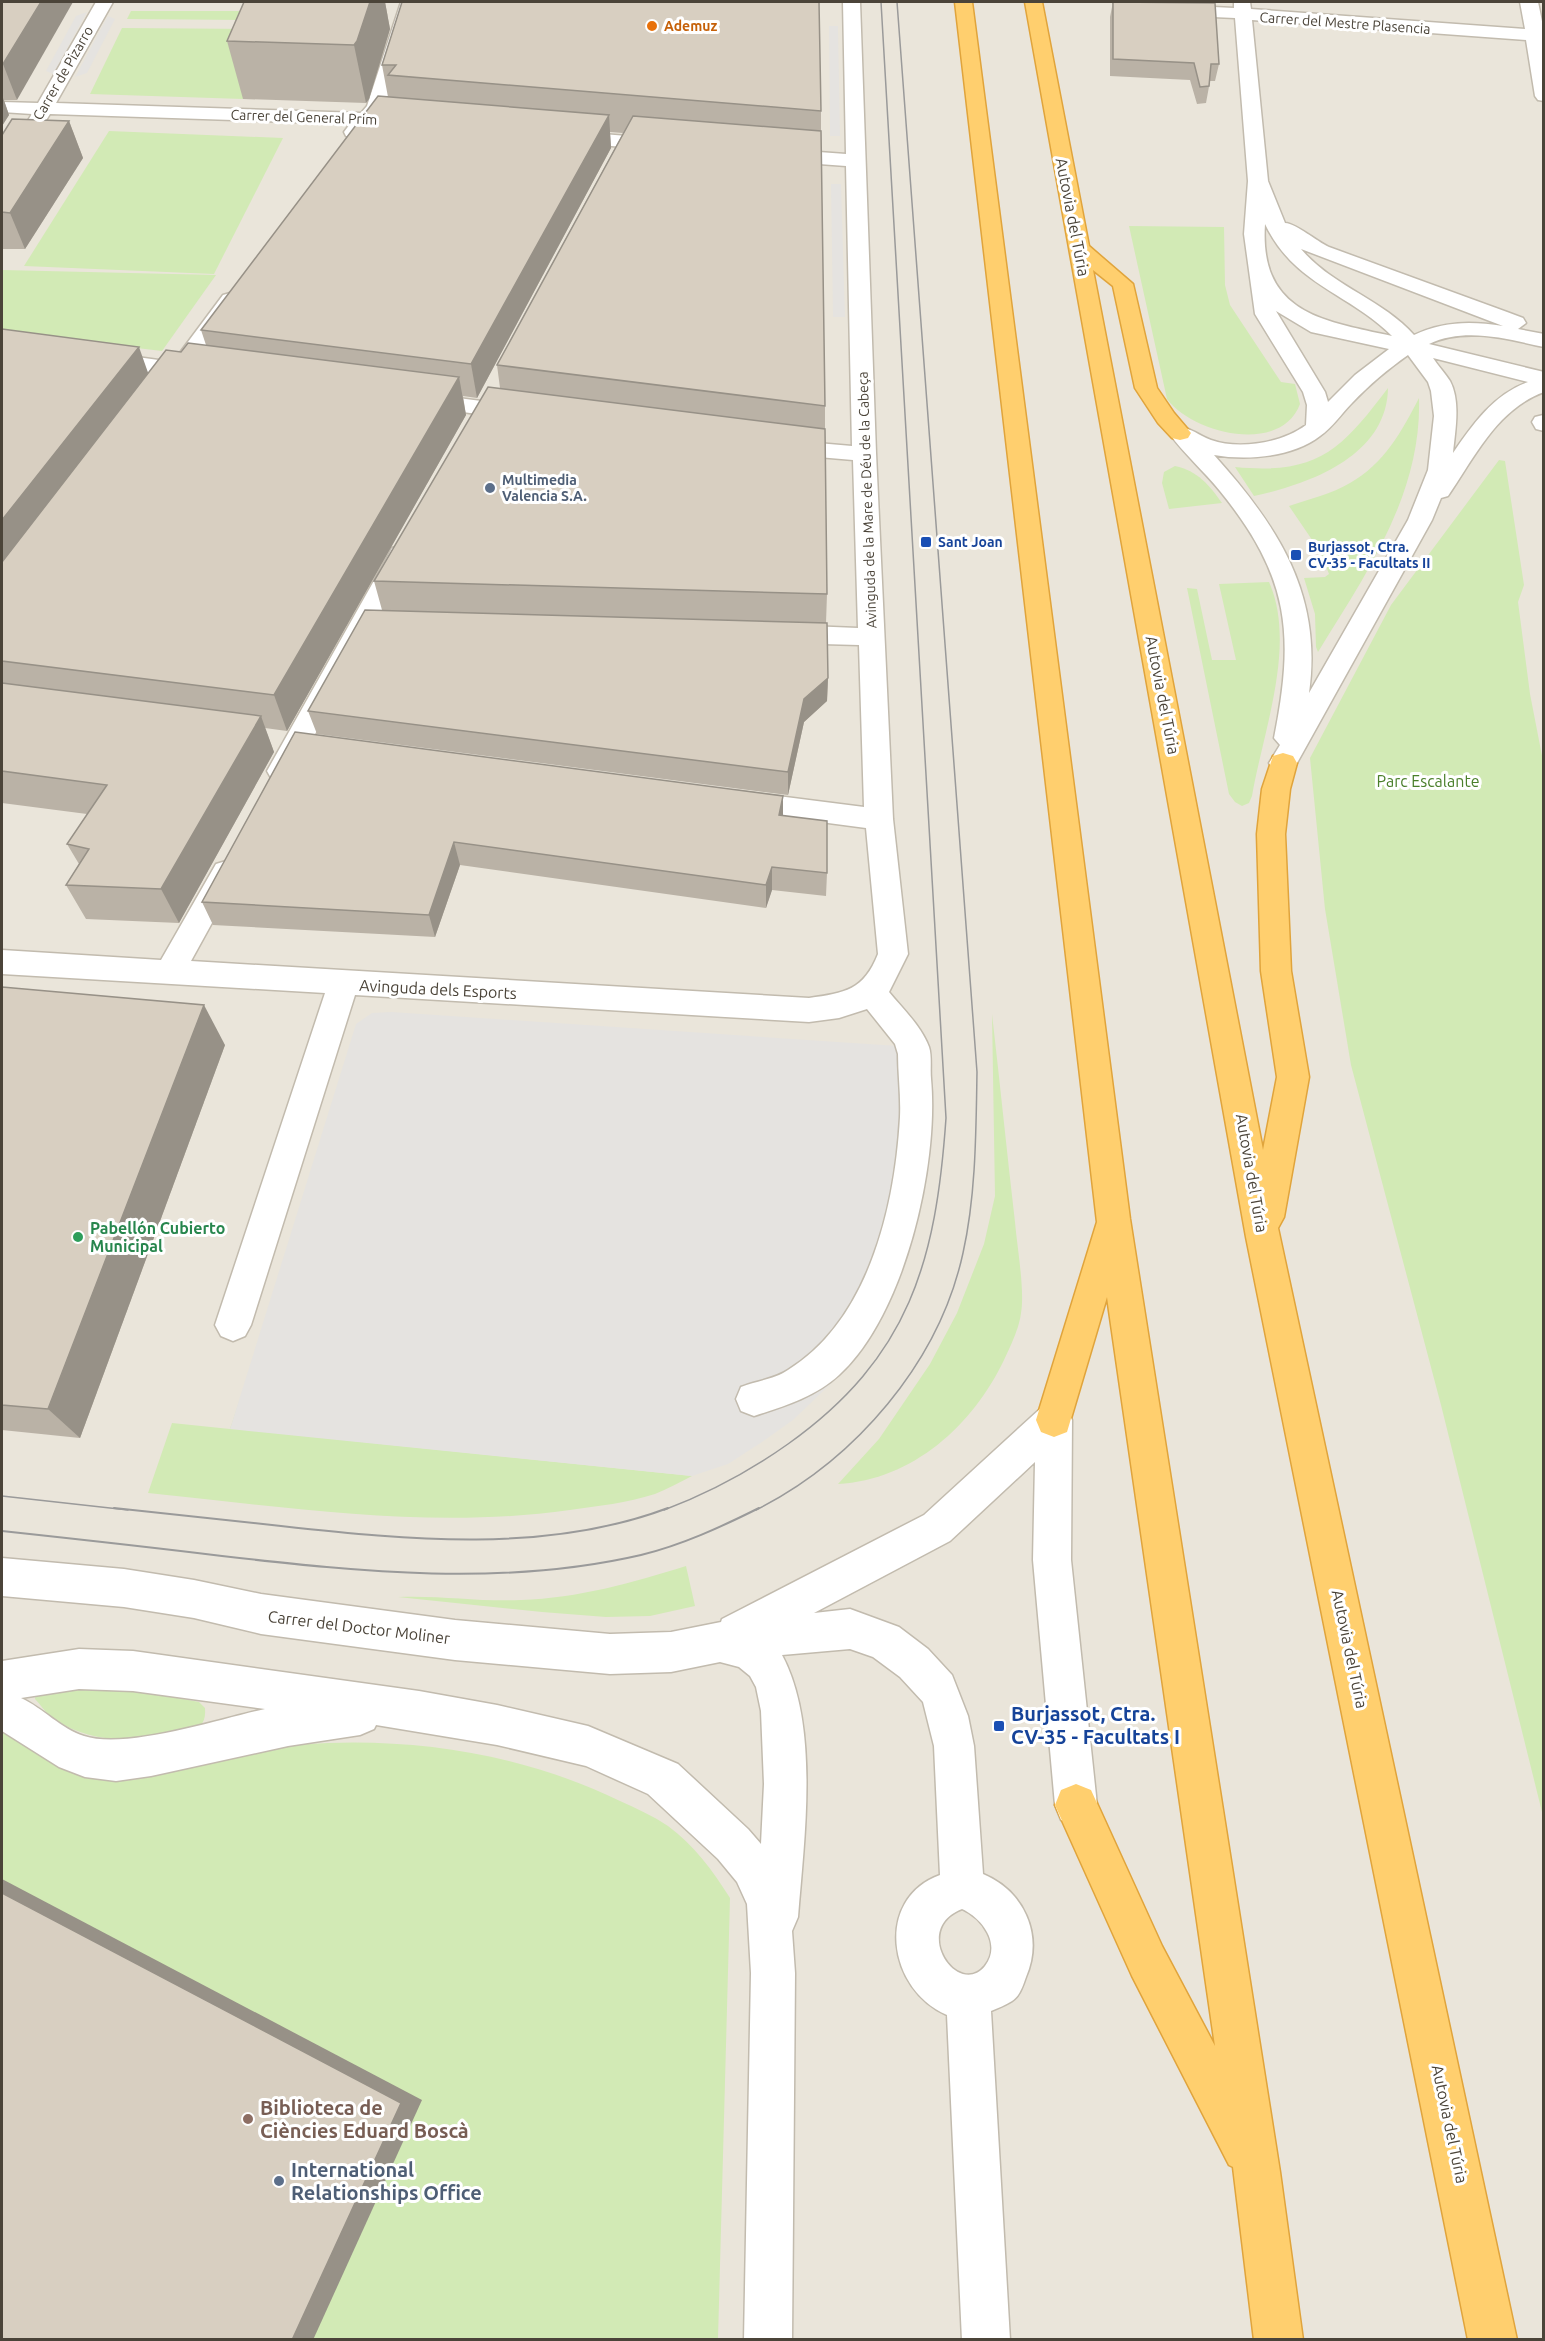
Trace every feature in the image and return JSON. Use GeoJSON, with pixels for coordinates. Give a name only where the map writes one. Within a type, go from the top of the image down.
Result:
{"type":"FeatureCollection","features":[{"type":"Feature","properties":{"kind":"highway"},"geometry":{"type":"LineString","coordinates":[[963,2],[1113,1219],[1257,2172],[1279,2340]]}},
{"type":"Feature","properties":{"kind":"highway","name":"Autovia del Túria"},"geometry":{"type":"LineString","coordinates":[[1034,2],[1263,1237],[1493,2340]]}},
{"type":"Feature","properties":{"kind":"highway"},"geometry":{"type":"LineString","coordinates":[[1079,248],[1123,284],[1146,388],[1166,418],[1180,433]]}},
{"type":"Feature","properties":{"kind":"highway"},"geometry":{"type":"LineString","coordinates":[[1263,1237],[1293,1077],[1276,971],[1271,834],[1276,789],[1283,763]]}},
{"type":"Feature","properties":{"kind":"highway"},"geometry":{"type":"LineString","coordinates":[[1054,1420],[1113,1219]]}},
{"type":"Feature","properties":{"kind":"highway"},"geometry":{"type":"LineString","coordinates":[[1076,1805],[1147,1960],[1257,2172]]}},
{"type":"Feature","properties":{"kind":"street","name":"Carrer de Pizarro"},"geometry":{"type":"LineString","coordinates":[[2,175],[44,109],[104,2]]}},
{"type":"Feature","properties":{"kind":"street"},"geometry":{"type":"LineString","coordinates":[[340,149],[376,108],[380,100],[410,2]]}},
{"type":"Feature","properties":{"kind":"street","name":"Avinguda de la Mare de Déu de la Cabeça"},"geometry":{"type":"LineString","coordinates":[[851,2],[864,453],[879,819],[893,954],[886,975],[872,992]]}},
{"type":"Feature","properties":{"kind":"street","name":"Carrer del Mestre Plasencia"},"geometry":{"type":"LineString","coordinates":[[1122,2],[1147,9],[1242,8],[1539,36]]}},
{"type":"Feature","properties":{"kind":"street"},"geometry":{"type":"LineString","coordinates":[[1529,2],[1539,36],[1544,96]]}},
{"type":"Feature","properties":{"kind":"street"},"geometry":{"type":"LineString","coordinates":[[1242,8],[1258,181],[1254,234],[1266,314],[1270,324],[1314,392],[1318,405],[1317,427]]}},
{"type":"Feature","properties":{"kind":"street","name":"Carrer del General Prim"},"geometry":{"type":"LineString","coordinates":[[2,107],[365,119],[429,124]]}},
{"type":"Feature","properties":{"kind":"street"},"geometry":{"type":"LineString","coordinates":[[545,135],[622,153],[685,147]]}},
{"type":"Feature","properties":{"kind":"street"},"geometry":{"type":"LineString","coordinates":[[765,154],[857,161]]}},
{"type":"Feature","properties":{"kind":"street"},"geometry":{"type":"LineString","coordinates":[[1258,181],[1288,230],[1303,241],[1334,255],[1478,307],[1544,339]]}},
{"type":"Feature","properties":{"kind":"street"},"geometry":{"type":"LineString","coordinates":[[1258,181],[1272,221],[1290,250],[1309,268],[1395,327],[1438,382],[1442,392],[1444,416],[1440,470],[1420,520]]}},
{"type":"Feature","properties":{"kind":"street"},"geometry":{"type":"LineString","coordinates":[[1262,281],[1281,305],[1318,327],[1412,346],[1544,379]]}},
{"type":"Feature","properties":{"kind":"street"},"geometry":{"type":"LineString","coordinates":[[158,396],[242,282]]}},
{"type":"Feature","properties":{"kind":"street"},"geometry":{"type":"LineString","coordinates":[[1180,433],[1201,445],[1241,450],[1285,444],[1303,438],[1317,427],[1370,372],[1430,336],[1466,329],[1544,339]]}},
{"type":"Feature","properties":{"kind":"street"},"geometry":{"type":"LineString","coordinates":[[1445,354],[1544,365]]}},
{"type":"Feature","properties":{"kind":"street"},"geometry":{"type":"LineString","coordinates":[[79,357],[221,375]]}},
{"type":"Feature","properties":{"kind":"street"},"geometry":{"type":"LineString","coordinates":[[1283,763],[1420,520],[1492,418],[1521,391],[1544,384]]}},
{"type":"Feature","properties":{"kind":"street"},"geometry":{"type":"LineString","coordinates":[[395,397],[489,399],[540,415]]}},
{"type":"Feature","properties":{"kind":"street"},"geometry":{"type":"LineString","coordinates":[[469,434],[489,399]]}},
{"type":"Feature","properties":{"kind":"street"},"geometry":{"type":"LineString","coordinates":[[1180,433],[1219,474],[1248,510],[1268,537],[1285,572],[1295,605],[1299,644],[1297,689],[1283,763]]}},
{"type":"Feature","properties":{"kind":"street"},"geometry":{"type":"LineString","coordinates":[[765,444],[836,453],[864,453]]}},
{"type":"Feature","properties":{"kind":"street"},"geometry":{"type":"LineString","coordinates":[[272,787],[285,743],[362,622],[410,538]]}},
{"type":"Feature","properties":{"kind":"street"},"geometry":{"type":"LineString","coordinates":[[362,622],[392,622]]}},
{"type":"Feature","properties":{"kind":"street"},"geometry":{"type":"LineString","coordinates":[[765,634],[873,637]]}},
{"type":"Feature","properties":{"kind":"street"},"geometry":{"type":"LineString","coordinates":[[285,743],[326,748]]}},
{"type":"Feature","properties":{"kind":"street"},"geometry":{"type":"LineString","coordinates":[[714,798],[879,819]]}},
{"type":"Feature","properties":{"kind":"street"},"geometry":{"type":"LineString","coordinates":[[171,970],[236,855]]}},
{"type":"Feature","properties":{"kind":"street","name":"Avinguda dels Esports"},"geometry":{"type":"LineString","coordinates":[[2,962],[171,970],[344,983],[809,1010],[843,1006],[872,992]]}},
{"type":"Feature","properties":{"kind":"street"},"geometry":{"type":"LineString","coordinates":[[233,1325],[344,983]]}},
{"type":"Feature","properties":{"kind":"street"},"geometry":{"type":"LineString","coordinates":[[754,1398],[780,1391],[803,1381],[840,1348],[866,1311],[903,1215],[912,1170],[918,1101],[913,1047],[872,992]]}},
{"type":"Feature","properties":{"kind":"street"},"geometry":{"type":"LineString","coordinates":[[718,1642],[937,1528],[1054,1420]]}},
{"type":"Feature","properties":{"kind":"street"},"geometry":{"type":"LineString","coordinates":[[1054,1420],[1052,1560],[1076,1805]]}},
{"type":"Feature","properties":{"kind":"street","name":"Carrer del Doctor Moliner"},"geometry":{"type":"LineString","coordinates":[[2,1577],[124,1588],[194,1599],[261,1614],[455,1640],[598,1653],[670,1652],[718,1642]]}},
{"type":"Feature","properties":{"kind":"street"},"geometry":{"type":"LineString","coordinates":[[718,1642],[850,1629],[885,1641],[914,1663],[938,1689],[948,1716],[954,1746],[962,1888]]}},
{"type":"Feature","properties":{"kind":"street"},"geometry":{"type":"LineString","coordinates":[[718,1642],[750,1650],[766,1663],[776,1685],[784,1716],[785,1773],[773,1973],[768,2340]]}},
{"type":"Feature","properties":{"kind":"street"},"geometry":{"type":"LineString","coordinates":[[2,1681],[79,1669],[133,1671],[419,1711],[497,1725],[588,1746],[663,1779],[733,1844],[752,1867],[768,1904],[773,1973]]}},
{"type":"Feature","properties":{"kind":"street"},"geometry":{"type":"LineString","coordinates":[[2,1710],[16,1716],[49,1739],[86,1757],[121,1760],[323,1718],[419,1711]]}},
{"type":"Feature","properties":{"kind":"street"},"geometry":{"type":"LineString","coordinates":[[962,1888],[979,1893],[992,1902],[1004,1916],[1012,1934],[1013,1952],[1008,1970],[999,1984],[984,1994],[968,1998],[952,1995],[938,1988],[927,1974],[915,1942],[918,1924],[924,1909],[948,1890],[962,1888]]}},
{"type":"Feature","properties":{"kind":"street"},"geometry":{"type":"LineString","coordinates":[[968,1998],[986,2340]]}},
{"type":"Feature","properties":{"kind":"shaded area"},"geometry":{"type":"Polygon","coordinates":[[[2,2],[1543,2],[1543,2339],[2,2339],[2,2]]]}},
{"type":"Feature","properties":{"kind":"shaded area"},"geometry":{"type":"Polygon","coordinates":[[[87,12],[53,74],[46,71],[76,16],[87,12]]]}},
{"type":"Feature","properties":{"kind":"shaded area"},"geometry":{"type":"Polygon","coordinates":[[[108,16],[115,19],[87,73],[75,77],[108,16]]]}},
{"type":"Feature","properties":{"kind":"shaded area"},"geometry":{"type":"Polygon","coordinates":[[[829,26],[838,26],[840,136],[830,136],[829,26]]]}},
{"type":"Feature","properties":{"kind":"shaded area"},"geometry":{"type":"Polygon","coordinates":[[[831,184],[841,184],[845,317],[833,317],[831,184]]]}},
{"type":"Feature","properties":{"kind":"shaded area"},"geometry":{"type":"Polygon","coordinates":[[[391,1012],[913,1047],[924,1177],[911,1245],[900,1277],[867,1341],[846,1369],[793,1420],[728,1464],[692,1476],[230,1429],[356,1024],[372,1013],[391,1012]]]}},
{"type":"Feature","properties":{"kind":"green space"},"geometry":{"type":"Polygon","coordinates":[[[131,11],[249,11],[245,20],[127,19],[131,11]]]}},
{"type":"Feature","properties":{"kind":"green space"},"geometry":{"type":"Polygon","coordinates":[[[122,28],[272,29],[243,99],[90,94],[122,28]]]}},
{"type":"Feature","properties":{"kind":"green space"},"geometry":{"type":"Polygon","coordinates":[[[109,131],[283,138],[214,274],[24,266],[109,131]]]}},
{"type":"Feature","properties":{"kind":"green space"},"geometry":{"type":"Polygon","coordinates":[[[1129,226],[1224,227],[1225,285],[1230,305],[1281,382],[1295,384],[1300,404],[1290,420],[1275,430],[1256,434],[1236,434],[1196,422],[1179,411],[1167,399],[1129,226]]]}},
{"type":"Feature","properties":{"kind":"green space"},"geometry":{"type":"Polygon","coordinates":[[[2,270],[216,275],[162,351],[2,332],[2,270]]]}},
{"type":"Feature","properties":{"kind":"green space"},"geometry":{"type":"Polygon","coordinates":[[[1388,388],[1384,412],[1375,432],[1360,449],[1342,463],[1321,474],[1298,484],[1254,496],[1235,467],[1287,467],[1325,454],[1356,428],[1388,388]]]}},
{"type":"Feature","properties":{"kind":"green space"},"geometry":{"type":"Polygon","coordinates":[[[1419,398],[1417,433],[1411,467],[1401,500],[1372,563],[1318,652],[1315,614],[1304,578],[1325,577],[1329,574],[1321,553],[1289,506],[1336,490],[1373,466],[1391,446],[1419,398]]]}},
{"type":"Feature","properties":{"kind":"green space","name":"Parc Escalante"},"geometry":{"type":"Polygon","coordinates":[[[1499,460],[1505,461],[1524,585],[1518,602],[1530,694],[1544,766],[1543,1816],[1441,1405],[1351,1065],[1325,909],[1310,758],[1391,605],[1499,460]]]}},
{"type":"Feature","properties":{"kind":"green space"},"geometry":{"type":"Polygon","coordinates":[[[1175,466],[1197,475],[1222,503],[1169,509],[1162,483],[1164,472],[1175,466]]]}},
{"type":"Feature","properties":{"kind":"green space"},"geometry":{"type":"Polygon","coordinates":[[[1269,582],[1277,607],[1280,633],[1279,660],[1270,716],[1252,796],[1249,803],[1242,806],[1235,802],[1229,794],[1187,588],[1197,589],[1212,660],[1236,660],[1219,584],[1269,582]]]}},
{"type":"Feature","properties":{"kind":"green space"},"geometry":{"type":"Polygon","coordinates":[[[992,1014],[1021,1281],[1022,1304],[1017,1331],[991,1384],[976,1406],[938,1445],[891,1472],[865,1480],[838,1484],[879,1439],[930,1364],[957,1313],[984,1244],[995,1196],[992,1014]]]}},
{"type":"Feature","properties":{"kind":"green space"},"geometry":{"type":"Polygon","coordinates":[[[245,1384],[246,1430],[692,1476],[655,1494],[623,1502],[517,1516],[464,1518],[306,1510],[148,1493],[172,1423],[230,1429],[245,1384]]]}},
{"type":"Feature","properties":{"kind":"green space"},"geometry":{"type":"Polygon","coordinates":[[[686,1566],[695,1606],[650,1616],[606,1617],[398,1597],[542,1599],[605,1589],[686,1566]]]}},
{"type":"Feature","properties":{"kind":"green space"},"geometry":{"type":"Polygon","coordinates":[[[42,1687],[142,1691],[199,1702],[205,1708],[205,1717],[198,1728],[190,1732],[138,1738],[104,1738],[88,1735],[51,1717],[35,1699],[36,1692],[42,1687]]]}},
{"type":"Feature","properties":{"kind":"green space"},"geometry":{"type":"Polygon","coordinates":[[[2,1731],[10,1732],[64,1768],[88,1777],[120,1781],[158,1775],[252,1750],[298,1745],[346,1743],[440,1748],[532,1767],[577,1782],[644,1812],[677,1833],[702,1859],[730,1898],[718,2339],[312,2339],[2,1879],[2,1731]]]}},
{"type":"Feature","properties":{"kind":"building"},"geometry":{"type":"Polygon","coordinates":[[[2,2],[41,2],[3,64],[2,64],[2,2]]]}},
{"type":"Feature","properties":{"kind":"building"},"geometry":{"type":"Polygon","coordinates":[[[244,2],[370,2],[354,45],[227,41],[244,2]]]}},
{"type":"Feature","properties":{"kind":"building"},"geometry":{"type":"Polygon","coordinates":[[[402,2],[819,2],[821,111],[388,75],[396,65],[382,65],[402,2]]]}},
{"type":"Feature","properties":{"kind":"building"},"geometry":{"type":"Polygon","coordinates":[[[1113,2],[1215,3],[1219,64],[1211,64],[1209,86],[1200,87],[1194,63],[1113,59],[1113,2]]]}},
{"type":"Feature","properties":{"kind":"building"},"geometry":{"type":"Polygon","coordinates":[[[378,96],[609,115],[471,364],[201,330],[378,96]]]}},
{"type":"Feature","properties":{"kind":"building"},"geometry":{"type":"Polygon","coordinates":[[[633,116],[821,131],[825,406],[497,365],[633,116]]]}},
{"type":"Feature","properties":{"kind":"building"},"geometry":{"type":"Polygon","coordinates":[[[12,119],[69,121],[10,213],[2,212],[2,135],[12,119]]]}},
{"type":"Feature","properties":{"kind":"building"},"geometry":{"type":"Polygon","coordinates":[[[2,329],[139,347],[2,520],[2,329]]]}},
{"type":"Feature","properties":{"kind":"building"},"geometry":{"type":"Polygon","coordinates":[[[188,343],[459,377],[274,695],[2,661],[2,562],[166,350],[181,352],[188,343]]]}},
{"type":"Feature","properties":{"kind":"building"},"geometry":{"type":"Polygon","coordinates":[[[488,387],[825,429],[827,594],[374,581],[488,387]]]}},
{"type":"Feature","properties":{"kind":"building"},"geometry":{"type":"Polygon","coordinates":[[[365,610],[827,623],[828,678],[804,699],[788,772],[308,711],[365,610]]]}},
{"type":"Feature","properties":{"kind":"building"},"geometry":{"type":"Polygon","coordinates":[[[2,683],[261,716],[161,889],[66,885],[89,849],[67,844],[107,785],[2,771],[2,683]]]}},
{"type":"Feature","properties":{"kind":"building"},"geometry":{"type":"Polygon","coordinates":[[[295,732],[783,796],[779,815],[827,821],[827,873],[772,867],[766,885],[454,842],[429,915],[202,902],[295,732]]]}},
{"type":"Feature","properties":{"kind":"building","name":"Pabellón Cubierto Municipal"},"geometry":{"type":"Polygon","coordinates":[[[2,987],[204,1005],[48,1409],[2,1405],[2,987]]]}},
{"type":"Feature","properties":{"kind":"building","name":"Biblioteca de Ciències Eduard Boscà"},"geometry":{"type":"Polygon","coordinates":[[[2,1893],[401,2103],[292,2340],[2,2340],[2,1893]]]}},
{"type":"Feature","properties":{"kind":"tram line"},"geometry":{"type":"LineString","coordinates":[[664,1510],[713,1489],[774,1454],[829,1411],[863,1376],[889,1340],[909,1302],[924,1261],[934,1217],[941,1169],[946,1118],[881,2]]}},
{"type":"Feature","properties":{"kind":"tram line"},"geometry":{"type":"LineString","coordinates":[[756,1510],[792,1489],[827,1464],[859,1436],[888,1404],[913,1369],[934,1333],[951,1294],[963,1253],[971,1209],[976,1140],[977,1072],[897,2]]}},
{"type":"Feature","properties":{"kind":"tram line"},"geometry":{"type":"LineString","coordinates":[[2,1496],[128,1510]]}},
{"type":"Feature","properties":{"kind":"tram line"},"geometry":{"type":"LineString","coordinates":[[114,1508],[378,1536],[476,1540],[525,1538],[574,1532],[622,1523],[668,1508]]}},
{"type":"Feature","properties":{"kind":"tram line"},"geometry":{"type":"LineString","coordinates":[[2,1531],[327,1567],[432,1574],[484,1574],[589,1565],[641,1555],[701,1535],[759,1508]]}},
{"type":"Feature","properties":{"kind":"place","name":"Ademuz"},"geometry":{"type":"Point","coordinates":[652,26]}},
{"type":"Feature","properties":{"kind":"place","name":"Multimedia Valencia S.A."},"geometry":{"type":"Point","coordinates":[490,488]}},
{"type":"Feature","properties":{"kind":"place","name":"Sant Joan"},"geometry":{"type":"Point","coordinates":[926,542]}},
{"type":"Feature","properties":{"kind":"place","name":"Burjassot, Ctra. CV-35 - Facultats II"},"geometry":{"type":"Point","coordinates":[1296,555]}},
{"type":"Feature","properties":{"kind":"place","name":"Pabellón Cubierto Municipal"},"geometry":{"type":"Point","coordinates":[78,1237]}},
{"type":"Feature","properties":{"kind":"place","name":"Burjassot, Ctra. CV-35 - Facultats I"},"geometry":{"type":"Point","coordinates":[999,1726]}},
{"type":"Feature","properties":{"kind":"place","name":"Biblioteca de Ciències Eduard Boscà"},"geometry":{"type":"Point","coordinates":[248,2119]}},
{"type":"Feature","properties":{"kind":"place","name":"International Relationships Office"},"geometry":{"type":"Point","coordinates":[279,2181]}}]}
